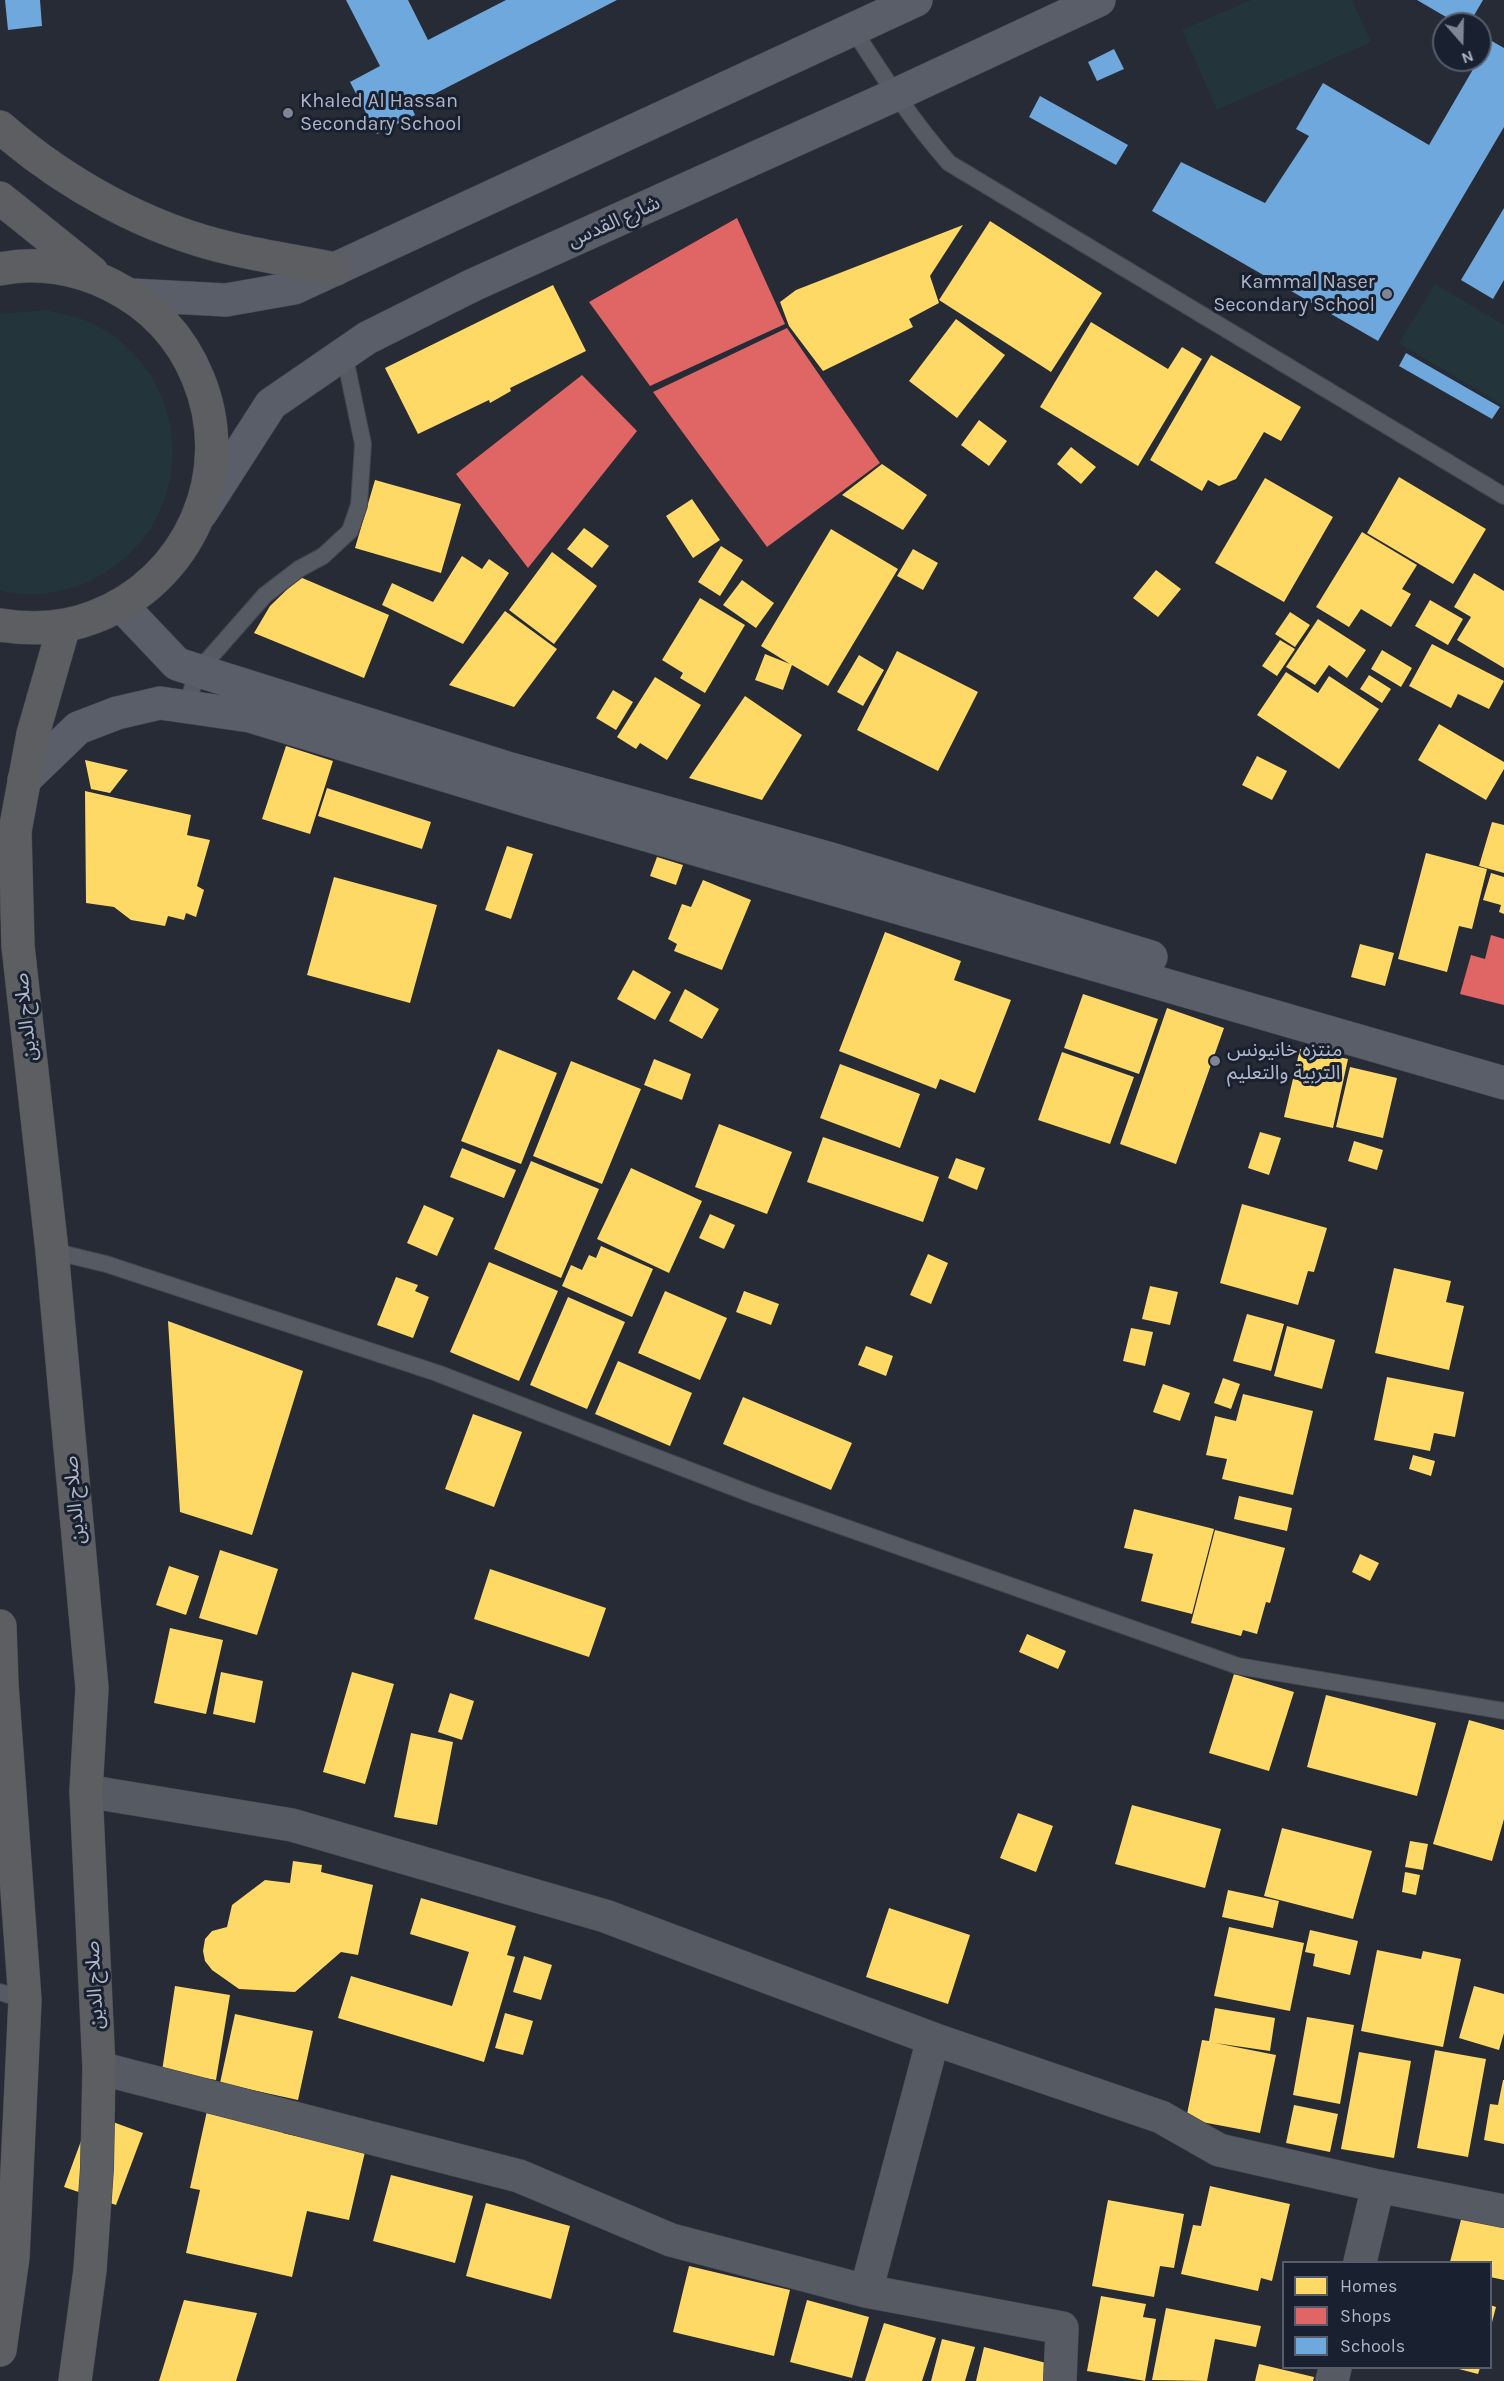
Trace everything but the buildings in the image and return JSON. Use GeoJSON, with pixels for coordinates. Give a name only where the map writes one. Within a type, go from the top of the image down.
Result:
{"type":"FeatureCollection","features":[{"type":"Feature","properties":{"kind":"highway"},"geometry":{"type":"LineString","coordinates":[[0,127],[60,175],[148,222],[230,249],[336,269]]}},
{"type":"Feature","properties":{"kind":"highway"},"geometry":{"type":"LineString","coordinates":[[0,198],[164,322],[189,355],[208,402],[213,453],[204,504],[194,525],[182,549],[146,587],[121,605],[94,618],[64,626],[27,629],[0,625]]}},
{"type":"Feature","properties":{"kind":"highway"},"geometry":{"type":"LineString","coordinates":[[0,269],[12,266],[53,267],[94,276],[117,288]]}},
{"type":"Feature","properties":{"kind":"highway","name":"صلاح الدين"},"geometry":{"type":"LineString","coordinates":[[64,626],[33,734],[15,831],[18,946],[52,1251],[92,1688],[86,1791],[99,2068],[97,2168],[90,2270],[75,2381]]}},
{"type":"Feature","properties":{"kind":"highway"},"geometry":{"type":"LineString","coordinates":[[0,1626],[13,1996],[7,2255],[0,2350]]}},
{"type":"Feature","properties":{"kind":"main road"},"geometry":{"type":"LineString","coordinates":[[117,288],[226,300],[294,288],[916,0]]}},
{"type":"Feature","properties":{"kind":"main road","name":"شارع القدس"},"geometry":{"type":"LineString","coordinates":[[194,525],[271,404],[367,338],[473,285],[1100,0]]}},
{"type":"Feature","properties":{"kind":"main road"},"geometry":{"type":"LineString","coordinates":[[121,605],[177,664],[198,671],[507,768],[831,859],[1148,956],[1504,1059]]}},
{"type":"Feature","properties":{"kind":"main road"},"geometry":{"type":"LineString","coordinates":[[24,780],[78,728],[117,713],[160,703],[250,716],[548,806],[1504,1083]]}},
{"type":"Feature","properties":{"kind":"street"},"geometry":{"type":"LineString","coordinates":[[86,1791],[292,1825],[594,1912],[933,2039],[1161,2117],[1219,2150],[1378,2186],[1504,2211]]}},
{"type":"Feature","properties":{"kind":"street"},"geometry":{"type":"LineString","coordinates":[[866,2291],[933,2039]]}},
{"type":"Feature","properties":{"kind":"street"},"geometry":{"type":"LineString","coordinates":[[99,2068],[519,2176],[671,2240],[866,2291],[1062,2328],[1060,2381]]}},
{"type":"Feature","properties":{"kind":"street"},"geometry":{"type":"LineString","coordinates":[[1360,2261],[1378,2186]]}},
{"type":"Feature","properties":{"kind":"lane"},"geometry":{"type":"LineString","coordinates":[[853,29],[895,95],[921,131],[949,163],[1504,496]]}},
{"type":"Feature","properties":{"kind":"lane"},"geometry":{"type":"LineString","coordinates":[[186,706],[198,671],[265,595],[299,569],[323,556],[350,531],[359,504],[363,444],[344,353]]}},
{"type":"Feature","properties":{"kind":"lane"},"geometry":{"type":"LineString","coordinates":[[52,1251],[105,1264],[437,1372],[756,1496],[1238,1666],[1504,1711]]}},
{"type":"Feature","properties":{"kind":"shaded area"},"geometry":{"type":"Polygon","coordinates":[[[1251,0],[1352,0],[1371,42],[1217,110],[1182,30],[1251,0]]]}},
{"type":"Feature","properties":{"kind":"shaded area"},"geometry":{"type":"Polygon","coordinates":[[[1435,284],[1504,325],[1504,406],[1399,343],[1435,284]]]}},
{"type":"Feature","properties":{"kind":"shaded area"},"geometry":{"type":"Polygon","coordinates":[[[46,310],[94,324],[130,350],[155,383],[169,420],[173,459],[165,498],[147,533],[119,563],[71,588],[51,593],[20,594],[0,590],[0,314],[46,310]]]}},
{"type":"Feature","properties":{"kind":"place","name":"Khaled Al Hassan Secondary School"},"geometry":{"type":"Point","coordinates":[288,113]}},
{"type":"Feature","properties":{"kind":"place","name":"Kammal Naser Secondary School"},"geometry":{"type":"Point","coordinates":[1387,294]}},
{"type":"Feature","properties":{"kind":"place","name":"منتزه خانيونس التربية والتعليم"},"geometry":{"type":"Point","coordinates":[1215,1061]}}]}
